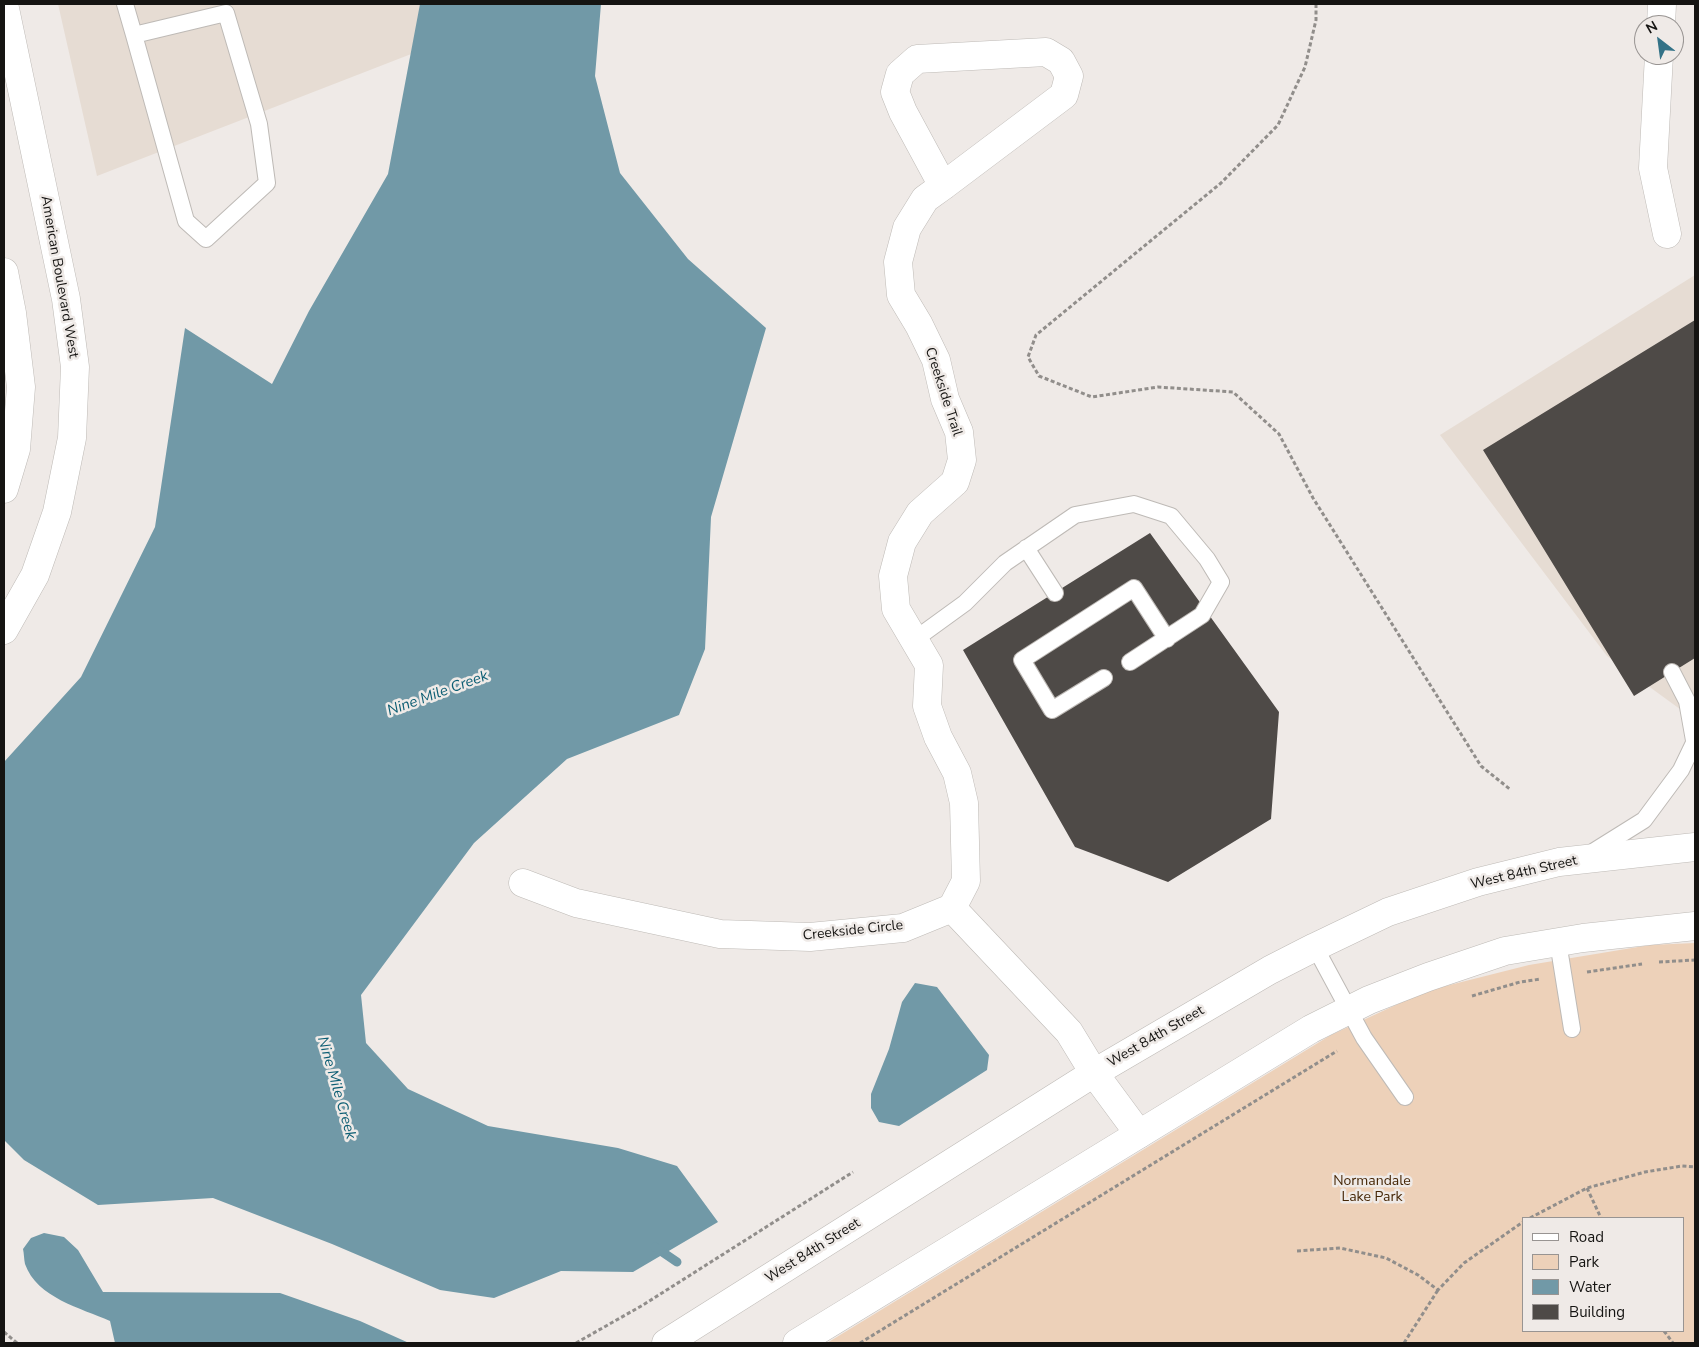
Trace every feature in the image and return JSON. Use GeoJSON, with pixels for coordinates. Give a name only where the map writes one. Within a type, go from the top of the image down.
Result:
{"type":"FeatureCollection","features":[{"type":"Feature","properties":{"kind":"street","name":"American Boulevard West"},"geometry":{"type":"LineString","coordinates":[[4,4],[66,299],[75,367],[72,438],[58,512],[35,575],[4,630]]}},
{"type":"Feature","properties":{"kind":"street","name":"Creekside Trail"},"geometry":{"type":"LineString","coordinates":[[943,186],[903,112],[895,92],[900,74],[917,59],[1046,52],[1061,61],[1069,76],[1064,95],[943,186],[925,199],[907,228],[898,262],[902,295],[936,360],[946,399],[959,432],[962,460],[955,482],[920,514],[906,535],[902,542],[893,576],[896,609],[929,665],[927,706],[938,737],[957,773],[964,802],[966,881],[952,908]]}},
{"type":"Feature","properties":{"kind":"street"},"geometry":{"type":"LineString","coordinates":[[1658,65],[1653,168],[1667,234]]}},
{"type":"Feature","properties":{"kind":"street"},"geometry":{"type":"LineString","coordinates":[[4,272],[12,313],[21,387],[16,449],[4,489]]}},
{"type":"Feature","properties":{"kind":"street","name":"West 84th Street"},"geometry":{"type":"LineString","coordinates":[[666,1343],[1094,1073],[1270,970],[1314,947],[1388,912],[1478,882],[1559,862],[1695,847]]}},
{"type":"Feature","properties":{"kind":"street","name":"Creekside Circle"},"geometry":{"type":"LineString","coordinates":[[523,883],[576,904],[720,934],[810,937],[903,928],[952,908]]}},
{"type":"Feature","properties":{"kind":"street"},"geometry":{"type":"LineString","coordinates":[[952,908],[1069,1032],[1094,1073],[1139,1134]]}},
{"type":"Feature","properties":{"kind":"street"},"geometry":{"type":"LineString","coordinates":[[797,1343],[1311,1029],[1369,1000],[1428,977],[1506,951],[1646,930],[1695,926]]}},
{"type":"Feature","properties":{"kind":"lane"},"geometry":{"type":"LineString","coordinates":[[126,4],[134,35],[186,221],[206,240],[267,183],[258,124],[226,13],[134,35]]}},
{"type":"Feature","properties":{"kind":"lane"},"geometry":{"type":"LineString","coordinates":[[914,640],[965,604],[1004,563],[1075,515],[1134,504],[1171,516],[1207,559],[1221,582],[1202,616],[1130,662]]}},
{"type":"Feature","properties":{"kind":"lane"},"geometry":{"type":"LineString","coordinates":[[1026,548],[1055,593]]}},
{"type":"Feature","properties":{"kind":"lane"},"geometry":{"type":"LineString","coordinates":[[1104,678],[1052,710],[1022,660],[1134,588],[1167,638]]}},
{"type":"Feature","properties":{"kind":"lane"},"geometry":{"type":"LineString","coordinates":[[1580,860],[1644,820],[1681,770],[1695,744],[1687,701],[1672,672]]}},
{"type":"Feature","properties":{"kind":"lane"},"geometry":{"type":"LineString","coordinates":[[1558,942],[1572,1028]]}},
{"type":"Feature","properties":{"kind":"lane"},"geometry":{"type":"LineString","coordinates":[[1314,947],[1364,1038],[1406,1097]]}},
{"type":"Feature","properties":{"kind":"path"},"geometry":{"type":"LineString","coordinates":[[1316,4],[1316,20],[1305,67],[1278,125],[1221,183],[1036,334],[1028,357],[1039,376],[1092,397],[1158,387],[1233,392],[1279,434],[1313,498],[1481,766],[1511,790]]}},
{"type":"Feature","properties":{"kind":"path"},"geometry":{"type":"LineString","coordinates":[[1464,998],[1520,982],[1650,962],[1695,960]]}},
{"type":"Feature","properties":{"kind":"path"},"geometry":{"type":"LineString","coordinates":[[860,1343],[1338,1051],[1364,1038]]}},
{"type":"Feature","properties":{"kind":"path"},"geometry":{"type":"LineString","coordinates":[[1532,1217],[1587,1188],[1646,1172],[1682,1166],[1695,1167]]}},
{"type":"Feature","properties":{"kind":"path"},"geometry":{"type":"LineString","coordinates":[[576,1343],[643,1305],[853,1172]]}},
{"type":"Feature","properties":{"kind":"path"},"geometry":{"type":"LineString","coordinates":[[1587,1188],[1601,1217]]}},
{"type":"Feature","properties":{"kind":"path"},"geometry":{"type":"LineString","coordinates":[[1404,1343],[1438,1290],[1464,1263],[1522,1223]]}},
{"type":"Feature","properties":{"kind":"path"},"geometry":{"type":"LineString","coordinates":[[1296,1251],[1340,1248],[1386,1258],[1418,1275],[1438,1290]]}},
{"type":"Feature","properties":{"kind":"path"},"geometry":{"type":"LineString","coordinates":[[4,1332],[17,1343]]}},
{"type":"Feature","properties":{"kind":"path"},"geometry":{"type":"LineString","coordinates":[[1665,1332],[1673,1343]]}},
{"type":"Feature","properties":{"kind":"shaded area"},"geometry":{"type":"Polygon","coordinates":[[[58,4],[540,4],[97,176],[58,4]]]}},
{"type":"Feature","properties":{"kind":"shaded area"},"geometry":{"type":"Polygon","coordinates":[[[1695,275],[1695,720],[1607,656],[1440,435],[1695,275]]]}},
{"type":"Feature","properties":{"kind":"green space","name":"Normandale Lake Park"},"geometry":{"type":"Polygon","coordinates":[[[1695,943],[1695,1343],[827,1343],[1331,1035],[1426,991],[1529,965],[1650,945],[1695,943]]]}},
{"type":"Feature","properties":{"kind":"water"},"geometry":{"type":"Polygon","coordinates":[[[420,4],[601,4],[595,76],[620,173],[688,259],[766,328],[711,517],[705,649],[679,715],[567,759],[474,843],[361,995],[366,1043],[408,1089],[488,1126],[618,1148],[677,1166],[718,1222],[633,1272],[561,1271],[494,1298],[440,1290],[332,1244],[213,1198],[98,1205],[24,1160],[4,1140],[4,762],[81,677],[155,527],[185,328],[272,384],[309,311],[388,174],[420,4]]]}},
{"type":"Feature","properties":{"kind":"water"},"geometry":{"type":"Polygon","coordinates":[[[915,983],[937,987],[989,1055],[987,1070],[899,1126],[879,1122],[871,1108],[871,1094],[889,1049],[902,1002],[915,983]]]}},
{"type":"Feature","properties":{"kind":"water"},"geometry":{"type":"Polygon","coordinates":[[[44,1233],[64,1237],[78,1250],[103,1292],[280,1293],[360,1321],[409,1343],[115,1343],[110,1321],[50,1294],[31,1276],[25,1264],[23,1249],[31,1238],[44,1233]]]}},
{"type":"Feature","properties":{"kind":"building"},"geometry":{"type":"Polygon","coordinates":[[[1695,320],[1695,658],[1634,696],[1483,450],[1695,320]]]}},
{"type":"Feature","properties":{"kind":"building"},"geometry":{"type":"Polygon","coordinates":[[[1150,533],[1279,712],[1271,819],[1168,882],[1075,847],[963,650],[1150,533]]]}},
{"type":"Feature","properties":{"kind":"waterway","name":"Nine Mile Creek"},"geometry":{"type":"LineString","coordinates":[[655,1247],[677,1262]]}}]}
